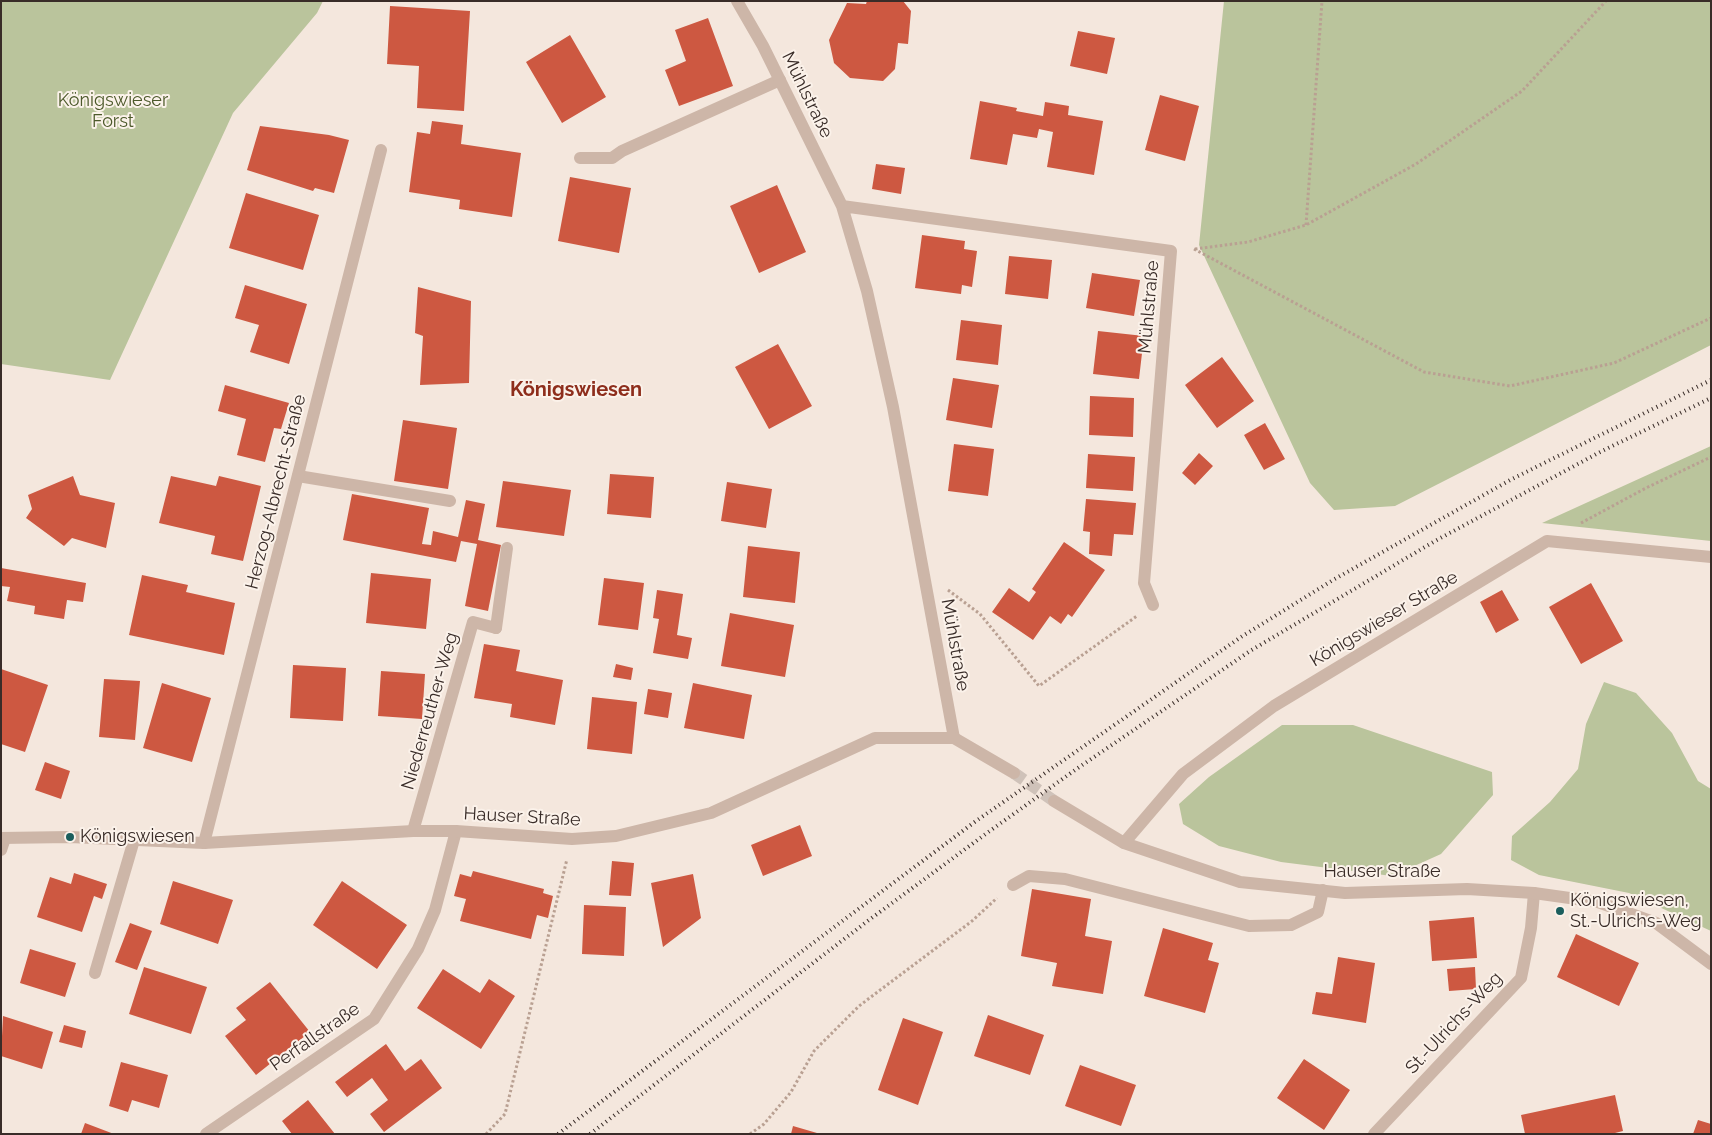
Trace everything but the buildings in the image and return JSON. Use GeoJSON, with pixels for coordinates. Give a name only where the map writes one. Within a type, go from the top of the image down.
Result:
{"type":"FeatureCollection","features":[{"type":"Feature","properties":{"kind":"street","name":"Mühlstraße"},"geometry":{"type":"LineString","coordinates":[[736,1],[763,46],[842,206],[874,320],[893,407],[954,738]]}},
{"type":"Feature","properties":{"kind":"street"},"geometry":{"type":"LineString","coordinates":[[580,158],[612,158],[622,151],[780,80]]}},
{"type":"Feature","properties":{"kind":"street","name":"Herzog-Albrecht-Straße"},"geometry":{"type":"LineString","coordinates":[[204,843],[381,150]]}},
{"type":"Feature","properties":{"kind":"street","name":"Mühlstraße"},"geometry":{"type":"LineString","coordinates":[[842,206],[1171,251],[1144,583],[1153,605]]}},
{"type":"Feature","properties":{"kind":"street"},"geometry":{"type":"LineString","coordinates":[[298,476],[450,501]]}},
{"type":"Feature","properties":{"kind":"street"},"geometry":{"type":"LineString","coordinates":[[1547,541],[1711,557]]}},
{"type":"Feature","properties":{"kind":"street","name":"Königswieser Straße"},"geometry":{"type":"LineString","coordinates":[[1124,843],[1183,774],[1274,706],[1547,541]]}},
{"type":"Feature","properties":{"kind":"street","name":"Niederreuther-Weg"},"geometry":{"type":"LineString","coordinates":[[413,831],[474,622],[496,628],[507,548]]}},
{"type":"Feature","properties":{"kind":"street","name":"Hauser Straße"},"geometry":{"type":"LineString","coordinates":[[2,842],[70,837],[204,843],[413,831],[456,831],[572,839],[616,836],[711,813],[875,738],[954,738]]}},
{"type":"Feature","properties":{"kind":"street"},"geometry":{"type":"LineString","coordinates":[[954,738],[1014,773]]}},
{"type":"Feature","properties":{"kind":"street","name":"Hauser Straße"},"geometry":{"type":"LineString","coordinates":[[1054,801],[1124,843],[1240,882],[1346,892],[1467,889],[1534,893],[1598,902],[1656,923],[1711,964]]}},
{"type":"Feature","properties":{"kind":"street","name":"Perfallstraße"},"geometry":{"type":"LineString","coordinates":[[206,1134],[374,1019],[418,949],[435,910],[456,831]]}},
{"type":"Feature","properties":{"kind":"street"},"geometry":{"type":"LineString","coordinates":[[95,973],[134,840]]}},
{"type":"Feature","properties":{"kind":"street"},"geometry":{"type":"LineString","coordinates":[[1013,884],[1029,876],[1065,879],[1249,926],[1291,925],[1318,912],[1323,890]]}},
{"type":"Feature","properties":{"kind":"street","name":"St.-Ulrichs-Weg"},"geometry":{"type":"LineString","coordinates":[[1374,1134],[1521,978],[1532,928],[1534,893]]}},
{"type":"Feature","properties":{"kind":"path"},"geometry":{"type":"LineString","coordinates":[[1306,225],[1322,1]]}},
{"type":"Feature","properties":{"kind":"path"},"geometry":{"type":"LineString","coordinates":[[1171,251],[1248,242],[1306,225],[1416,164],[1522,91],[1606,1]]}},
{"type":"Feature","properties":{"kind":"path"},"geometry":{"type":"LineString","coordinates":[[1194,249],[1424,372],[1510,386],[1614,363],[1711,318]]}},
{"type":"Feature","properties":{"kind":"path"},"geometry":{"type":"LineString","coordinates":[[1547,541],[1646,488],[1711,458]]}},
{"type":"Feature","properties":{"kind":"path"},"geometry":{"type":"LineString","coordinates":[[925,574],[980,614],[1039,686],[1153,605]]}},
{"type":"Feature","properties":{"kind":"path"},"geometry":{"type":"LineString","coordinates":[[486,1134],[505,1114],[572,839]]}},
{"type":"Feature","properties":{"kind":"path"},"geometry":{"type":"LineString","coordinates":[[750,1134],[764,1124],[791,1092],[814,1051],[859,1006],[972,921],[1013,884]]}},
{"type":"Feature","properties":{"kind":"green space","name":"Königswieser Forst"},"geometry":{"type":"Polygon","coordinates":[[[1,1],[323,1],[317,13],[233,113],[110,380],[1,364],[1,1]]]}},
{"type":"Feature","properties":{"kind":"green space"},"geometry":{"type":"Polygon","coordinates":[[[1224,1],[1711,1],[1711,345],[1395,506],[1334,510],[1310,483],[1199,245],[1224,1]]]}},
{"type":"Feature","properties":{"kind":"green space"},"geometry":{"type":"Polygon","coordinates":[[[1711,446],[1711,541],[1542,523],[1711,446]]]}},
{"type":"Feature","properties":{"kind":"green space"},"geometry":{"type":"Polygon","coordinates":[[[1604,682],[1636,693],[1672,733],[1698,781],[1711,789],[1711,931],[1629,893],[1539,875],[1511,860],[1512,836],[1550,802],[1578,769],[1586,724],[1604,682]]]}},
{"type":"Feature","properties":{"kind":"green space"},"geometry":{"type":"Polygon","coordinates":[[[1282,725],[1353,725],[1492,772],[1493,795],[1441,854],[1392,876],[1281,862],[1219,846],[1183,824],[1179,804],[1209,777],[1282,725]]]}},
{"type":"Feature","properties":{"kind":"tunnel"},"geometry":{"type":"LineString","coordinates":[[1014,773],[1054,801]]}},
{"type":"Feature","properties":{"kind":"railway"},"geometry":{"type":"LineString","coordinates":[[558,1134],[976,821],[1241,637],[1333,580],[1512,479],[1711,380]]}},
{"type":"Feature","properties":{"kind":"railway"},"geometry":{"type":"LineString","coordinates":[[590,1134],[869,920],[987,833],[1075,770],[1250,651],[1435,541],[1602,451],[1711,398]]}},
{"type":"Feature","properties":{"kind":"place","name":"Königswiesen"},"geometry":{"type":"Point","coordinates":[70,837]}},
{"type":"Feature","properties":{"kind":"place","name":"Königswiesen, St.-Ulrichs-Weg"},"geometry":{"type":"Point","coordinates":[1560,911]}},
{"type":"Feature","properties":{"kind":"district","name":"Königswiesen"},"geometry":{"type":"Point","coordinates":[576,390]}}]}
